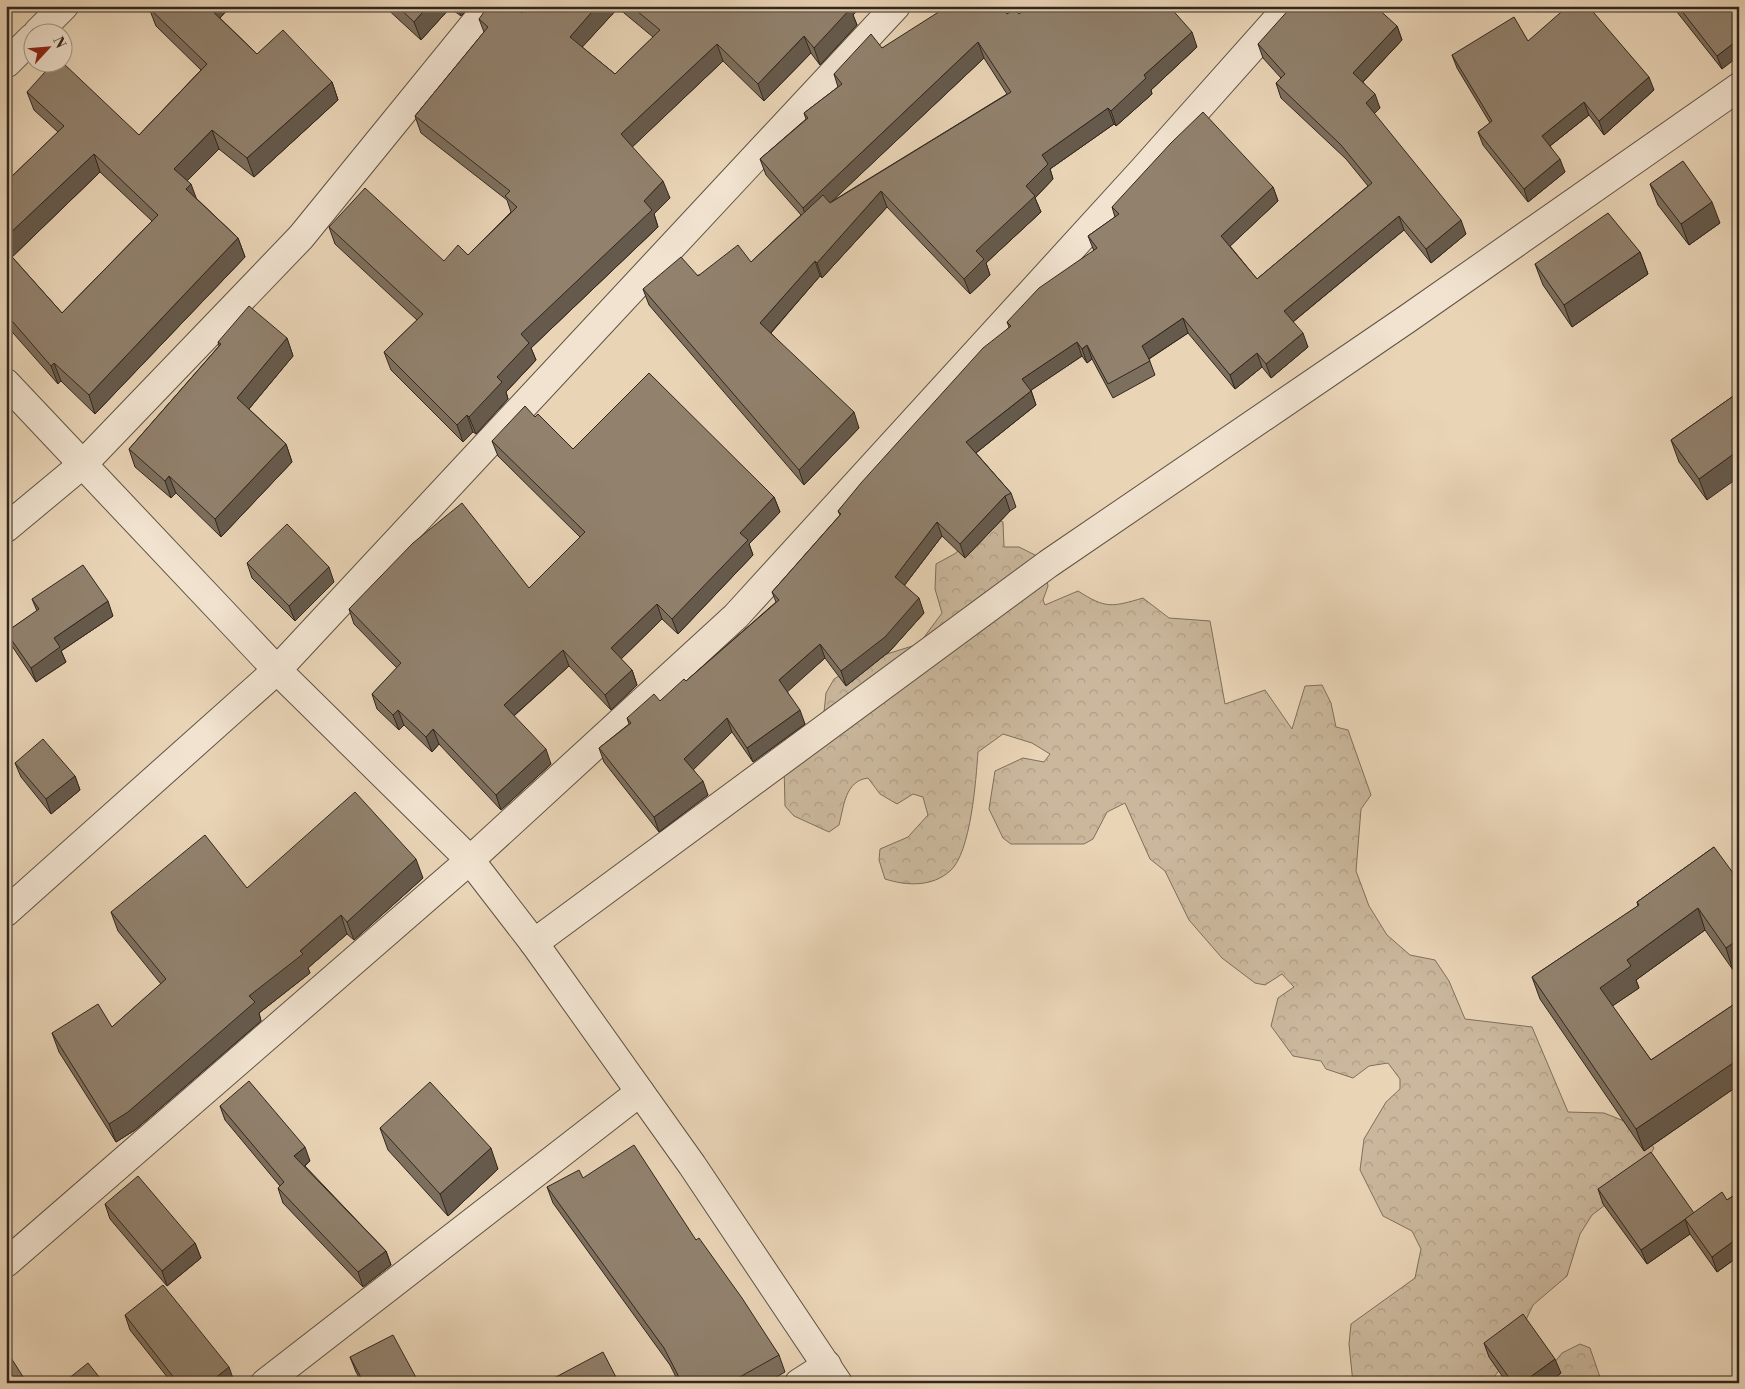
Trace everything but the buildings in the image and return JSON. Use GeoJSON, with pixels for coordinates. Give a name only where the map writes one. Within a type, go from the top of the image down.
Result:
{"type":"FeatureCollection","features":[{"type":"Feature","properties":{"kind":"street"},"geometry":{"type":"LineString","coordinates":[[48,22],[64,6]]}},
{"type":"Feature","properties":{"kind":"street"},"geometry":{"type":"LineString","coordinates":[[6,528],[82,464],[301,237],[489,6]]}},
{"type":"Feature","properties":{"kind":"street"},"geometry":{"type":"LineString","coordinates":[[6,912],[277,670],[896,6]]}},
{"type":"Feature","properties":{"kind":"street"},"geometry":{"type":"LineString","coordinates":[[6,1262],[470,860],[736,616],[1136,178],[1289,6]]}},
{"type":"Feature","properties":{"kind":"street"},"geometry":{"type":"LineString","coordinates":[[7,62],[22,48]]}},
{"type":"Feature","properties":{"kind":"street"},"geometry":{"type":"LineString","coordinates":[[534,943],[1048,564],[1407,319],[1739,87]]}},
{"type":"Feature","properties":{"kind":"street"},"geometry":{"type":"LineString","coordinates":[[6,383],[277,670],[470,860],[534,943],[640,1092],[832,1374],[799,1383]]}},
{"type":"Feature","properties":{"kind":"street"},"geometry":{"type":"LineString","coordinates":[[265,1383],[640,1092]]}},
{"type":"Feature","properties":{"kind":"green space"},"geometry":{"type":"Polygon","coordinates":[[[995,518],[1003,522],[1004,547],[1019,547],[1043,559],[1048,586],[1043,600],[1045,605],[1078,591],[1096,601],[1109,605],[1143,598],[1169,618],[1210,621],[1225,704],[1265,690],[1292,729],[1305,686],[1322,685],[1331,703],[1336,727],[1348,730],[1371,795],[1361,809],[1356,871],[1369,906],[1387,935],[1410,955],[1435,960],[1449,981],[1465,1019],[1532,1027],[1568,1112],[1604,1113],[1642,1128],[1654,1148],[1635,1182],[1592,1215],[1580,1234],[1567,1276],[1533,1305],[1506,1362],[1493,1378],[1495,1383],[1353,1383],[1349,1344],[1351,1324],[1415,1278],[1421,1249],[1412,1231],[1383,1216],[1360,1170],[1364,1139],[1386,1102],[1400,1089],[1400,1079],[1388,1063],[1369,1066],[1353,1078],[1326,1069],[1321,1061],[1293,1056],[1271,1026],[1278,998],[1294,987],[1282,974],[1265,985],[1255,983],[1222,958],[1189,920],[1165,871],[1150,859],[1125,803],[1107,812],[1093,839],[1084,844],[1011,844],[1003,838],[989,809],[995,771],[1023,758],[1044,762],[1050,754],[1032,743],[1003,734],[978,752],[968,833],[957,862],[943,876],[919,884],[885,879],[879,860],[880,849],[908,837],[928,815],[923,797],[913,794],[897,804],[880,794],[868,778],[860,780],[850,789],[844,803],[839,825],[829,832],[794,816],[785,806],[784,765],[822,731],[826,693],[834,679],[864,661],[919,644],[942,613],[935,589],[936,564],[956,553],[980,519],[995,518]]]}},
{"type":"Feature","properties":{"kind":"green space"},"geometry":{"type":"Polygon","coordinates":[[[1580,1344],[1590,1348],[1602,1383],[1538,1383],[1562,1353],[1580,1344]]]}}]}
